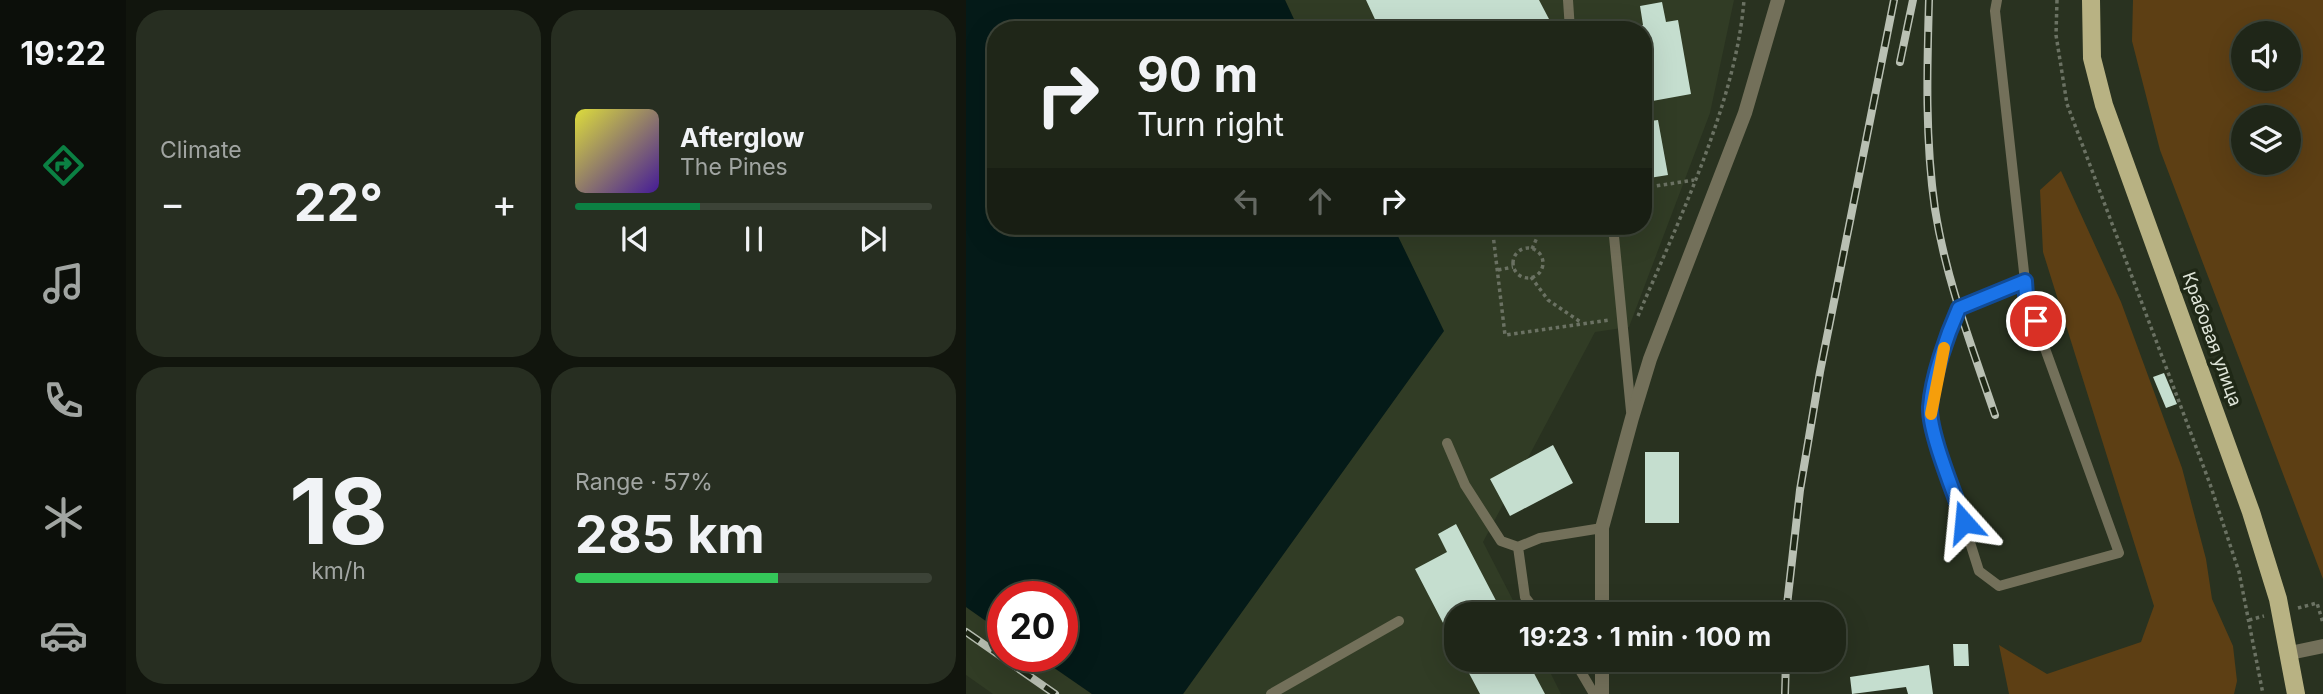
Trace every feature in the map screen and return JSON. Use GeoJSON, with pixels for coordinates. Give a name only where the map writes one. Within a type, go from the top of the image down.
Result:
{"type":"FeatureCollection","features":[{"type":"Feature","properties":{"kind":"main road","name":"Крабовая улица"},"geometry":{"type":"LineString","coordinates":[[2091,0],[2092,58],[2104,105],[2251,512],[2274,584],[2290,653],[2296,694]]}},
{"type":"Feature","properties":{"kind":"street"},"geometry":{"type":"LineString","coordinates":[[1602,602],[1602,528],[1632,418],[1650,359],[1745,113],[1778,0]]}},
{"type":"Feature","properties":{"kind":"street"},"geometry":{"type":"LineString","coordinates":[[2290,653],[2323,646]]}},
{"type":"Feature","properties":{"kind":"street"},"geometry":{"type":"LineString","coordinates":[[1602,672],[1602,694]]}},
{"type":"Feature","properties":{"kind":"lane"},"geometry":{"type":"LineString","coordinates":[[1568,0],[1569,21]]}},
{"type":"Feature","properties":{"kind":"lane"},"geometry":{"type":"LineString","coordinates":[[1997,0],[1995,11],[2025,281],[2026,296],[2119,553],[1999,586],[1979,571],[1933,425],[1930,407],[1948,331],[1959,308],[2025,281]]}},
{"type":"Feature","properties":{"kind":"lane"},"geometry":{"type":"LineString","coordinates":[[1614,235],[1632,418]]}},
{"type":"Feature","properties":{"kind":"lane"},"geometry":{"type":"LineString","coordinates":[[1447,443],[1465,485],[1501,541],[1518,547],[1540,538],[1602,528]]}},
{"type":"Feature","properties":{"kind":"lane"},"geometry":{"type":"LineString","coordinates":[[1518,547],[1525,597],[1529,602]]}},
{"type":"Feature","properties":{"kind":"lane"},"geometry":{"type":"LineString","coordinates":[[1271,694],[1399,621]]}},
{"type":"Feature","properties":{"kind":"lane"},"geometry":{"type":"LineString","coordinates":[[1581,672],[1594,694]]}},
{"type":"Feature","properties":{"kind":"path"},"geometry":{"type":"LineString","coordinates":[[1493,235],[1505,335],[1638,316],[1694,180],[1734,57],[1744,0]]}},
{"type":"Feature","properties":{"kind":"path"},"geometry":{"type":"LineString","coordinates":[[2057,0],[2056,36],[2067,104],[2205,471],[2239,572],[2263,694]]}},
{"type":"Feature","properties":{"kind":"path"},"geometry":{"type":"LineString","coordinates":[[1652,187],[1694,180]]}},
{"type":"Feature","properties":{"kind":"path"},"geometry":{"type":"LineString","coordinates":[[1532,249],[1541,257],[1542,263],[1538,274],[1522,278],[1514,266],[1516,254],[1532,249],[1538,235]]}},
{"type":"Feature","properties":{"kind":"path"},"geometry":{"type":"LineString","coordinates":[[1498,270],[1514,266]]}},
{"type":"Feature","properties":{"kind":"path"},"geometry":{"type":"LineString","coordinates":[[1531,277],[1548,300],[1583,324]]}},
{"type":"Feature","properties":{"kind":"shaded area"},"geometry":{"type":"Polygon","coordinates":[[[1285,0],[1734,0],[1710,113],[1629,327],[1595,332],[1483,542],[1514,602],[1444,602],[1444,672],[1550,672],[1561,694],[1183,694],[1443,331],[1397,235],[1652,235],[1652,21],[1295,21],[1285,0]]]}},
{"type":"Feature","properties":{"kind":"shaded area"},"geometry":{"type":"Polygon","coordinates":[[[2133,0],[2323,0],[2323,579],[2160,150],[2132,41],[2133,0]]]}},
{"type":"Feature","properties":{"kind":"shaded area"},"geometry":{"type":"Polygon","coordinates":[[[2061,171],[2121,302],[2182,468],[2206,559],[2212,599],[2233,646],[2237,681],[2234,694],[2009,694],[1999,645],[2047,674],[2141,642],[2154,606],[2043,252],[2040,190],[2061,171]]]}},
{"type":"Feature","properties":{"kind":"shaded area"},"geometry":{"type":"Polygon","coordinates":[[[966,607],[987,622],[987,672],[1060,672],[1092,694],[993,694],[966,675],[966,607]]]}},
{"type":"Feature","properties":{"kind":"water"},"geometry":{"type":"Polygon","coordinates":[[[966,0],[1285,0],[1295,21],[987,21],[987,235],[1397,235],[1444,331],[1183,694],[1092,694],[1060,672],[1078,672],[1078,581],[987,581],[987,622],[966,607],[966,0]]]}},
{"type":"Feature","properties":{"kind":"building"},"geometry":{"type":"Polygon","coordinates":[[[1366,0],[1539,0],[1549,19],[1545,21],[1376,21],[1366,0]]]}},
{"type":"Feature","properties":{"kind":"building"},"geometry":{"type":"Polygon","coordinates":[[[1662,2],[1666,22],[1678,20],[1691,94],[1652,101],[1652,21],[1642,21],[1640,6],[1662,2]]]}},
{"type":"Feature","properties":{"kind":"building"},"geometry":{"type":"Polygon","coordinates":[[[1658,120],[1668,175],[1652,178],[1652,121],[1658,120]]]}},
{"type":"Feature","properties":{"kind":"building"},"geometry":{"type":"Polygon","coordinates":[[[2164,373],[2177,404],[2166,408],[2153,377],[2164,373]]]}},
{"type":"Feature","properties":{"kind":"building"},"geometry":{"type":"Polygon","coordinates":[[[1553,445],[1573,483],[1510,516],[1490,479],[1553,445]]]}},
{"type":"Feature","properties":{"kind":"building"},"geometry":{"type":"Polygon","coordinates":[[[1645,452],[1679,452],[1679,523],[1645,523],[1645,452]]]}},
{"type":"Feature","properties":{"kind":"building"},"geometry":{"type":"Polygon","coordinates":[[[1456,524],[1497,602],[1444,602],[1444,625],[1415,569],[1447,552],[1438,534],[1456,524]]]}},
{"type":"Feature","properties":{"kind":"building"},"geometry":{"type":"Polygon","coordinates":[[[1953,644],[1968,644],[1969,666],[1954,666],[1953,644]]]}},
{"type":"Feature","properties":{"kind":"building"},"geometry":{"type":"Polygon","coordinates":[[[1929,665],[1933,694],[1908,694],[1906,687],[1852,694],[1850,677],[1929,665]]]}},
{"type":"Feature","properties":{"kind":"building"},"geometry":{"type":"Polygon","coordinates":[[[1468,672],[1533,672],[1545,694],[1480,694],[1468,672]]]}},
{"type":"Feature","properties":{"kind":"railway"},"geometry":{"type":"LineString","coordinates":[[1787,602],[1800,490],[1820,372],[1894,0]]}},
{"type":"Feature","properties":{"kind":"railway"},"geometry":{"type":"LineString","coordinates":[[1900,62],[1913,0]]}},
{"type":"Feature","properties":{"kind":"railway"},"geometry":{"type":"LineString","coordinates":[[1929,0],[1928,131],[1935,209],[1953,287],[1995,415]]}},
{"type":"Feature","properties":{"kind":"railway"},"geometry":{"type":"LineString","coordinates":[[966,632],[1055,694]]}},
{"type":"Feature","properties":{"kind":"railway"},"geometry":{"type":"LineString","coordinates":[[1785,694],[1786,672]]}},
{"type":"Feature","properties":{"kind":"slow traffic"},"geometry":{"type":"LineString","coordinates":[[1931,414],[1930,407],[1944,348]]}},
{"type":"Feature","properties":{"kind":"route"},"geometry":{"type":"LineString","coordinates":[[1964,522],[1933,425],[1930,407],[1948,331],[1959,308],[2025,281],[2026,296],[2036,321]]}}]}
